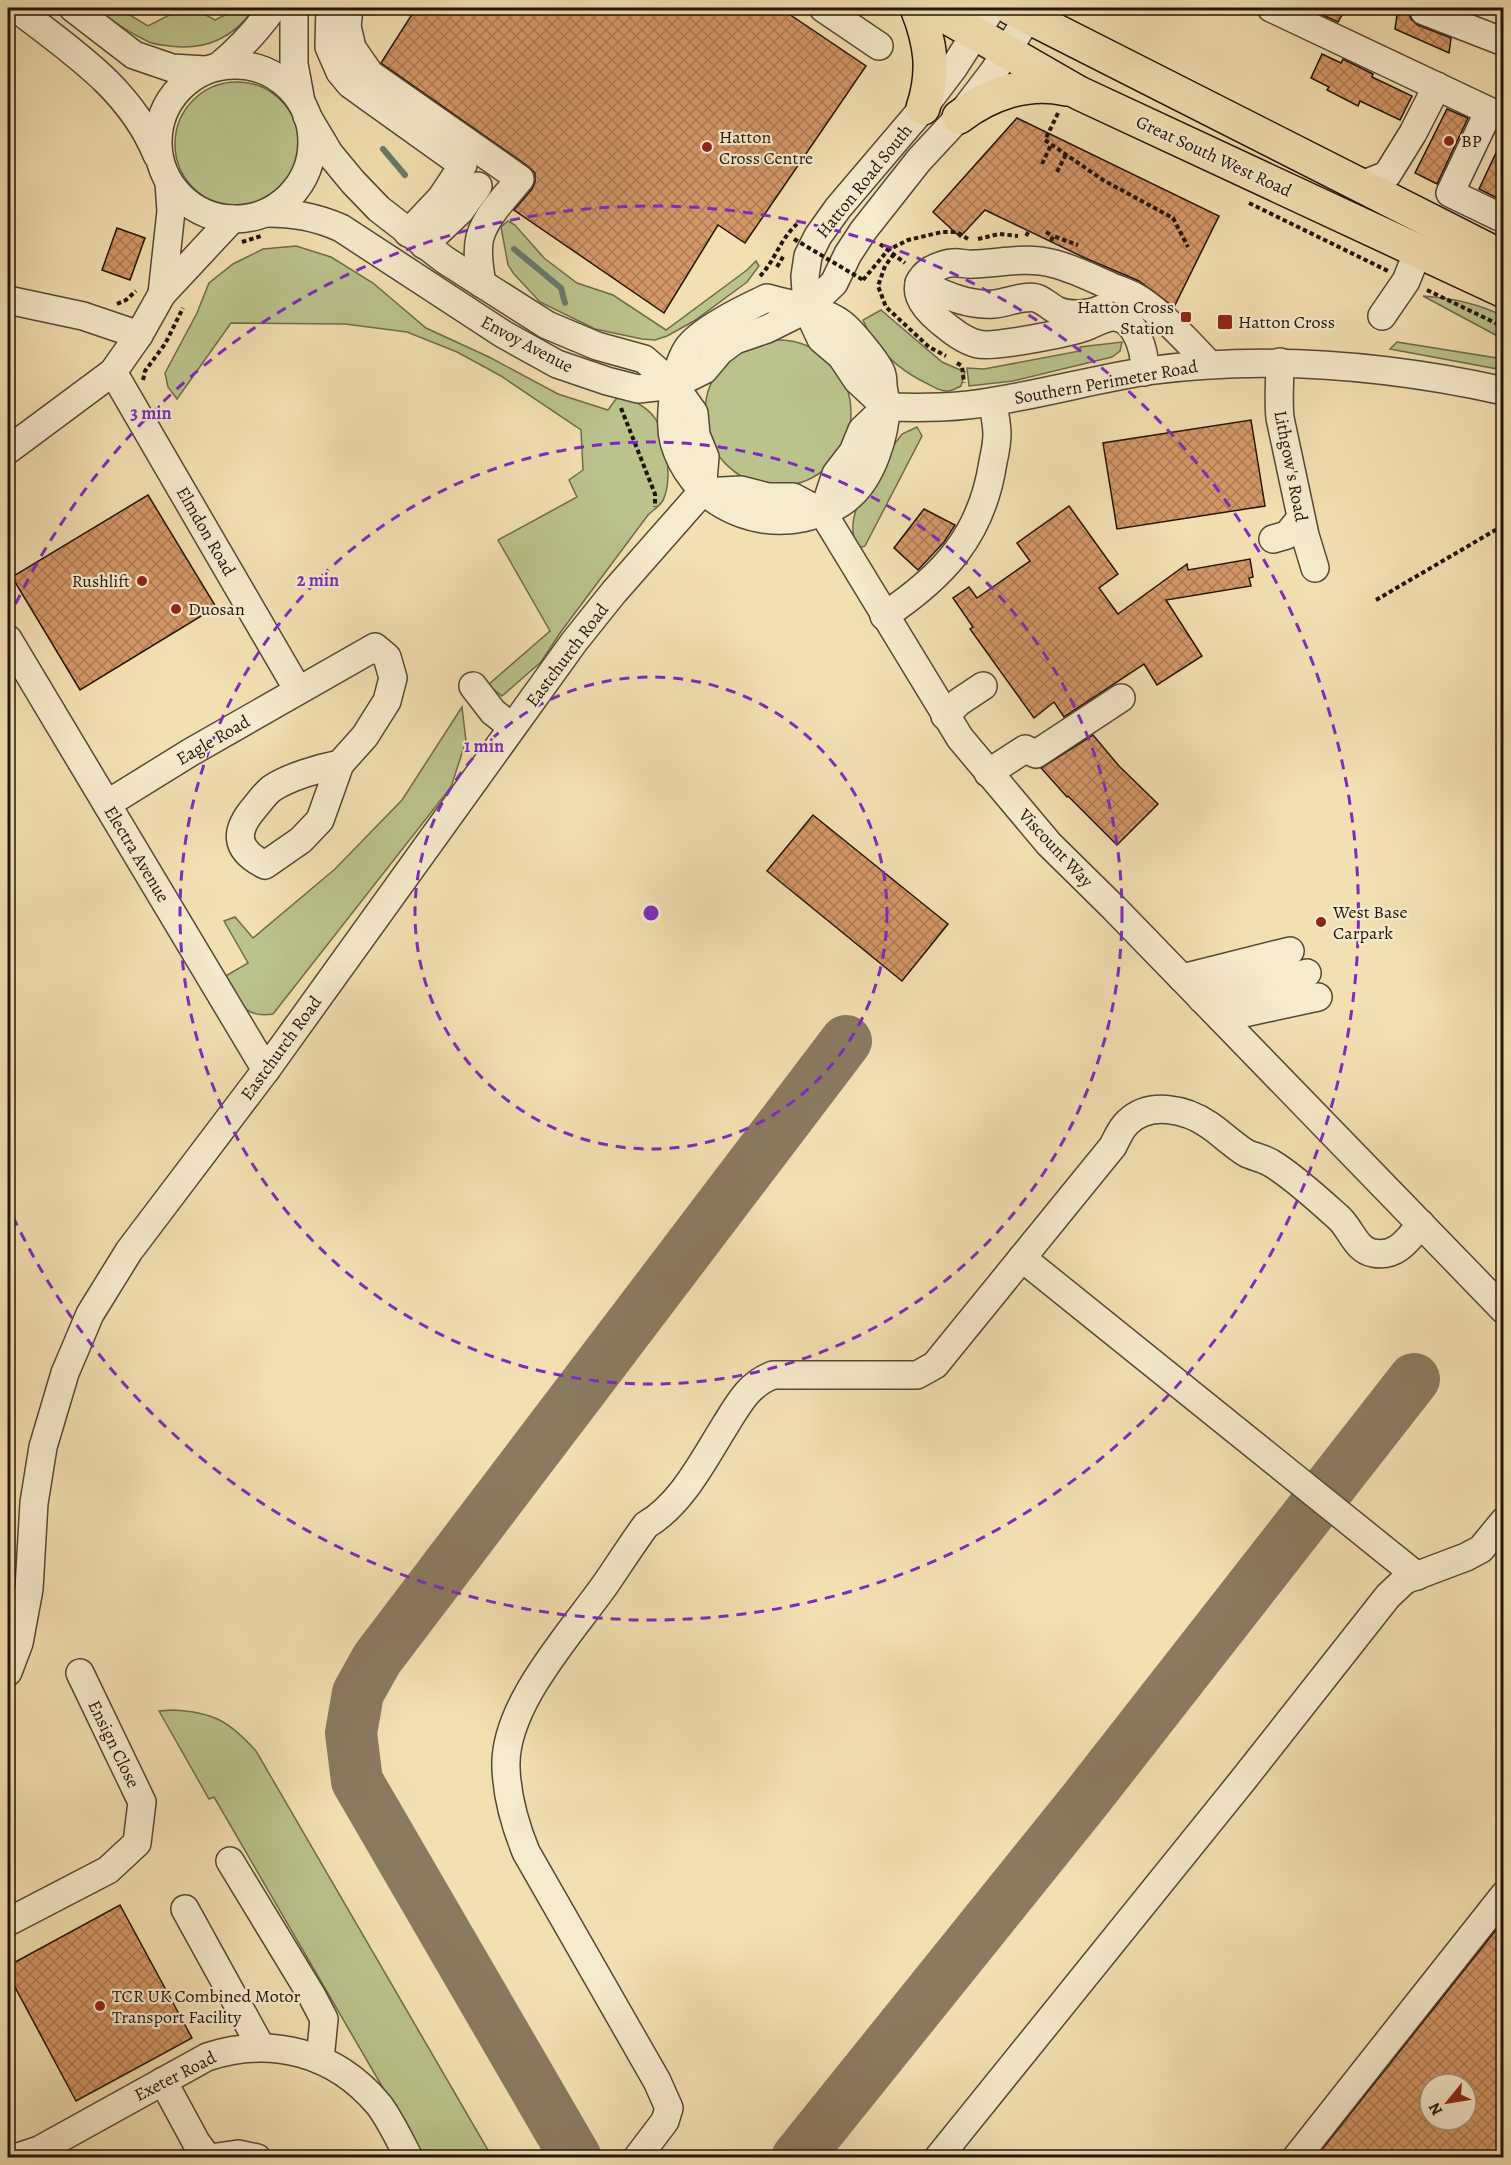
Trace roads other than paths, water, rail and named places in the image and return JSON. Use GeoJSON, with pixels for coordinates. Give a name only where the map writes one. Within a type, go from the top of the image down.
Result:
{"type":"FeatureCollection","features":[{"type":"Feature","properties":{"kind":"highway"},"geometry":{"type":"LineString","coordinates":[[917,8],[930,58],[930,82],[923,108]]}},
{"type":"Feature","properties":{"kind":"highway","name":"Great South West Road"},"geometry":{"type":"LineString","coordinates":[[931,8],[977,31],[1000,62],[1069,102],[1418,251],[1503,291]]}},
{"type":"Feature","properties":{"kind":"highway","name":"Great South West Road"},"geometry":{"type":"LineString","coordinates":[[1024,10],[1359,186],[1503,258]]}},
{"type":"Feature","properties":{"kind":"highway"},"geometry":{"type":"LineString","coordinates":[[959,117],[971,107],[993,96],[1021,89],[1045,86],[1069,102]]}},
{"type":"Feature","properties":{"kind":"street"},"geometry":{"type":"LineString","coordinates":[[16,8],[92,67],[125,99],[142,124],[165,174],[179,196],[196,209],[236,231]]}},
{"type":"Feature","properties":{"kind":"street"},"geometry":{"type":"LineString","coordinates":[[73,8],[134,55],[172,68],[212,68],[238,65],[253,67],[274,75],[289,86],[304,110]]}},
{"type":"Feature","properties":{"kind":"street"},"geometry":{"type":"LineString","coordinates":[[163,294],[171,212],[157,144],[159,127],[165,109],[174,94],[189,79],[212,68],[239,50],[256,32],[273,8]]}},
{"type":"Feature","properties":{"kind":"street"},"geometry":{"type":"LineString","coordinates":[[8,450],[113,372],[139,335],[163,294],[250,218],[268,223],[280,205],[292,194],[307,168],[312,136],[294,64],[294,8]]}},
{"type":"Feature","properties":{"kind":"street"},"geometry":{"type":"LineString","coordinates":[[330,8],[329,47],[340,72],[359,90],[463,165],[416,239]]}},
{"type":"Feature","properties":{"kind":"street"},"geometry":{"type":"LineString","coordinates":[[337,8],[331,33],[335,57],[352,82],[368,82],[357,47],[355,31],[358,18],[365,8]]}},
{"type":"Feature","properties":{"kind":"street"},"geometry":{"type":"LineString","coordinates":[[349,8],[347,26],[352,48],[370,74],[520,179],[491,217],[480,237],[479,267],[482,284]]}},
{"type":"Feature","properties":{"kind":"street"},"geometry":{"type":"LineString","coordinates":[[823,8],[879,46]]}},
{"type":"Feature","properties":{"kind":"street"},"geometry":{"type":"LineString","coordinates":[[1271,8],[1496,114],[1450,193],[1503,219]]}},
{"type":"Feature","properties":{"kind":"street"},"geometry":{"type":"LineString","coordinates":[[1424,8],[1424,11],[1503,42]]}},
{"type":"Feature","properties":{"kind":"street","name":"Hatton Road South"},"geometry":{"type":"LineString","coordinates":[[807,309],[834,283],[848,254],[884,203],[919,160],[959,117],[1000,62],[1024,10]]}},
{"type":"Feature","properties":{"kind":"street","name":"Hatton Road South"},"geometry":{"type":"LineString","coordinates":[[807,309],[805,276],[808,256],[818,236],[853,189],[923,108],[977,31]]}},
{"type":"Feature","properties":{"kind":"street"},"geometry":{"type":"LineString","coordinates":[[1359,186],[1387,175],[1413,133],[1437,86]]}},
{"type":"Feature","properties":{"kind":"street","name":"Envoy Avenue"},"geometry":{"type":"LineString","coordinates":[[304,110],[329,153],[353,182],[379,209],[416,239],[547,325],[597,346],[644,358],[674,385]]}},
{"type":"Feature","properties":{"kind":"street"},"geometry":{"type":"LineString","coordinates":[[416,239],[459,211],[478,186]]}},
{"type":"Feature","properties":{"kind":"street","name":"Envoy Avenue"},"geometry":{"type":"LineString","coordinates":[[268,223],[291,213],[326,221],[341,228],[503,334],[557,364],[638,389],[674,385]]}},
{"type":"Feature","properties":{"kind":"street"},"geometry":{"type":"LineString","coordinates":[[1382,316],[1406,281],[1418,251]]}},
{"type":"Feature","properties":{"kind":"street"},"geometry":{"type":"LineString","coordinates":[[1145,365],[1131,325],[1124,319],[1114,317],[1108,317],[1084,328],[1000,344],[980,345],[969,341],[938,320],[920,297],[919,283],[923,275],[950,262],[975,264],[1012,259],[1038,260],[1057,264],[1133,296],[1162,318],[1209,364]]}},
{"type":"Feature","properties":{"kind":"street"},"geometry":{"type":"LineString","coordinates":[[919,283],[954,299],[994,304],[1037,298],[1056,310],[1084,314],[1099,310],[1116,295],[1133,296],[1149,315],[1156,334],[1156,343],[1145,365]]}},
{"type":"Feature","properties":{"kind":"street"},"geometry":{"type":"LineString","coordinates":[[767,298],[807,309],[821,339],[841,356],[857,380],[886,407],[862,430],[853,452],[836,474],[823,513],[788,520],[753,517],[729,510],[702,492],[705,457],[696,435],[694,413],[674,385],[687,349],[741,310],[767,298]]}},
{"type":"Feature","properties":{"kind":"street"},"geometry":{"type":"LineString","coordinates":[[8,300],[83,316],[139,335]]}},
{"type":"Feature","properties":{"kind":"street","name":"Southern Perimeter Road"},"geometry":{"type":"LineString","coordinates":[[886,407],[926,408],[993,402],[1145,365],[1280,362],[1404,372],[1446,378],[1503,391]]}},
{"type":"Feature","properties":{"kind":"street","name":"Lithgow's Road"},"geometry":{"type":"LineString","coordinates":[[1280,362],[1280,418],[1301,518],[1315,568]]}},
{"type":"Feature","properties":{"kind":"street","name":"Elmdon Road"},"geometry":{"type":"LineString","coordinates":[[113,372],[309,684]]}},
{"type":"Feature","properties":{"kind":"street"},"geometry":{"type":"LineString","coordinates":[[884,616],[931,581],[955,556],[970,533],[984,503],[992,471],[998,435],[993,402]]}},
{"type":"Feature","properties":{"kind":"street","name":"Eastchurch Road"},"geometry":{"type":"LineString","coordinates":[[8,1672],[19,1643],[29,1589],[33,1503],[43,1447],[65,1373],[90,1314],[129,1251],[266,1070],[574,642],[614,592],[702,492]]}},
{"type":"Feature","properties":{"kind":"street","name":"Viscount Way"},"geometry":{"type":"LineString","coordinates":[[823,513],[945,716],[988,774],[1049,843],[1503,1310]]}},
{"type":"Feature","properties":{"kind":"street"},"geometry":{"type":"LineString","coordinates":[[1273,539],[1287,535],[1301,518]]}},
{"type":"Feature","properties":{"kind":"street","name":"Electra Avenue"},"geometry":{"type":"LineString","coordinates":[[8,639],[266,1070]]}},
{"type":"Feature","properties":{"kind":"street","name":"Eagle Road"},"geometry":{"type":"LineString","coordinates":[[107,804],[191,752],[375,647],[387,657],[393,678],[387,701],[365,736],[340,764]]}},
{"type":"Feature","properties":{"kind":"street"},"geometry":{"type":"LineString","coordinates":[[473,686],[493,712],[512,727]]}},
{"type":"Feature","properties":{"kind":"street"},"geometry":{"type":"LineString","coordinates":[[945,716],[959,702],[983,686]]}},
{"type":"Feature","properties":{"kind":"street"},"geometry":{"type":"LineString","coordinates":[[988,774],[1025,749],[1036,754],[1121,698]]}},
{"type":"Feature","properties":{"kind":"street"},"geometry":{"type":"LineString","coordinates":[[1202,998],[1305,973],[1202,998]]}},
{"type":"Feature","properties":{"kind":"street"},"geometry":{"type":"LineString","coordinates":[[637,2157],[664,2121],[669,2108],[657,2081],[526,1852],[512,1814],[505,1767],[508,1744],[514,1723],[541,1671],[646,1525],[661,1517],[690,1481],[745,1395],[761,1380],[773,1375],[910,1375],[925,1372],[935,1365],[1113,1146],[1128,1122],[1136,1117],[1163,1109],[1178,1111],[1200,1119],[1245,1152],[1273,1164],[1338,1217],[1365,1250],[1379,1254],[1397,1250],[1428,1231]]}},
{"type":"Feature","properties":{"kind":"street"},"geometry":{"type":"LineString","coordinates":[[1022,1258],[1416,1576]]}},
{"type":"Feature","properties":{"kind":"street"},"geometry":{"type":"LineString","coordinates":[[938,2157],[1388,1596],[1405,1580],[1481,1549],[1503,1521]]}},
{"type":"Feature","properties":{"kind":"street","name":"Ensign Close"},"geometry":{"type":"LineString","coordinates":[[8,1922],[108,1870],[137,1843],[142,1802],[80,1673]]}},
{"type":"Feature","properties":{"kind":"street"},"geometry":{"type":"LineString","coordinates":[[230,1861],[324,2019],[320,2060]]}},
{"type":"Feature","properties":{"kind":"street"},"geometry":{"type":"LineString","coordinates":[[1296,2157],[1503,1895]]}},
{"type":"Feature","properties":{"kind":"street"},"geometry":{"type":"LineString","coordinates":[[185,1909],[261,2047]]}},
{"type":"Feature","properties":{"kind":"street","name":"Exeter Road"},"geometry":{"type":"LineString","coordinates":[[15,2157],[39,2150],[207,2057],[229,2050],[261,2047],[298,2052],[320,2060],[344,2074],[380,2107],[410,2157]]}},
{"type":"Feature","properties":{"kind":"street"},"geometry":{"type":"LineString","coordinates":[[163,2080],[196,2142],[209,2157],[238,2154],[257,2157]]}},
{"type":"Feature","properties":{"kind":"waterway"},"geometry":{"type":"LineString","coordinates":[[383,149],[405,175]]}},
{"type":"Feature","properties":{"kind":"waterway"},"geometry":{"type":"LineString","coordinates":[[514,249],[561,288],[565,303]]}},
{"type":"Feature","properties":{"kind":"place","name":"BP"},"geometry":{"type":"Point","coordinates":[1449,141]}},
{"type":"Feature","properties":{"kind":"place","name":"Hatton Cross Centre"},"geometry":{"type":"Point","coordinates":[707,147]}},
{"type":"Feature","properties":{"kind":"place","name":"Hatton Cross Station"},"geometry":{"type":"Point","coordinates":[1186,317]}},
{"type":"Feature","properties":{"kind":"place","name":"Hatton Cross"},"geometry":{"type":"Point","coordinates":[1225,322]}},
{"type":"Feature","properties":{"kind":"place","name":"Rushlift"},"geometry":{"type":"Point","coordinates":[142,581]}},
{"type":"Feature","properties":{"kind":"place","name":"Duosan"},"geometry":{"type":"Point","coordinates":[176,609]}},
{"type":"Feature","properties":{"kind":"place","name":"West Base Carpark"},"geometry":{"type":"Point","coordinates":[1321,922]}},
{"type":"Feature","properties":{"kind":"place","name":"TCR UK Combined Motor Transport Facility"},"geometry":{"type":"Point","coordinates":[100,2006]}}]}
